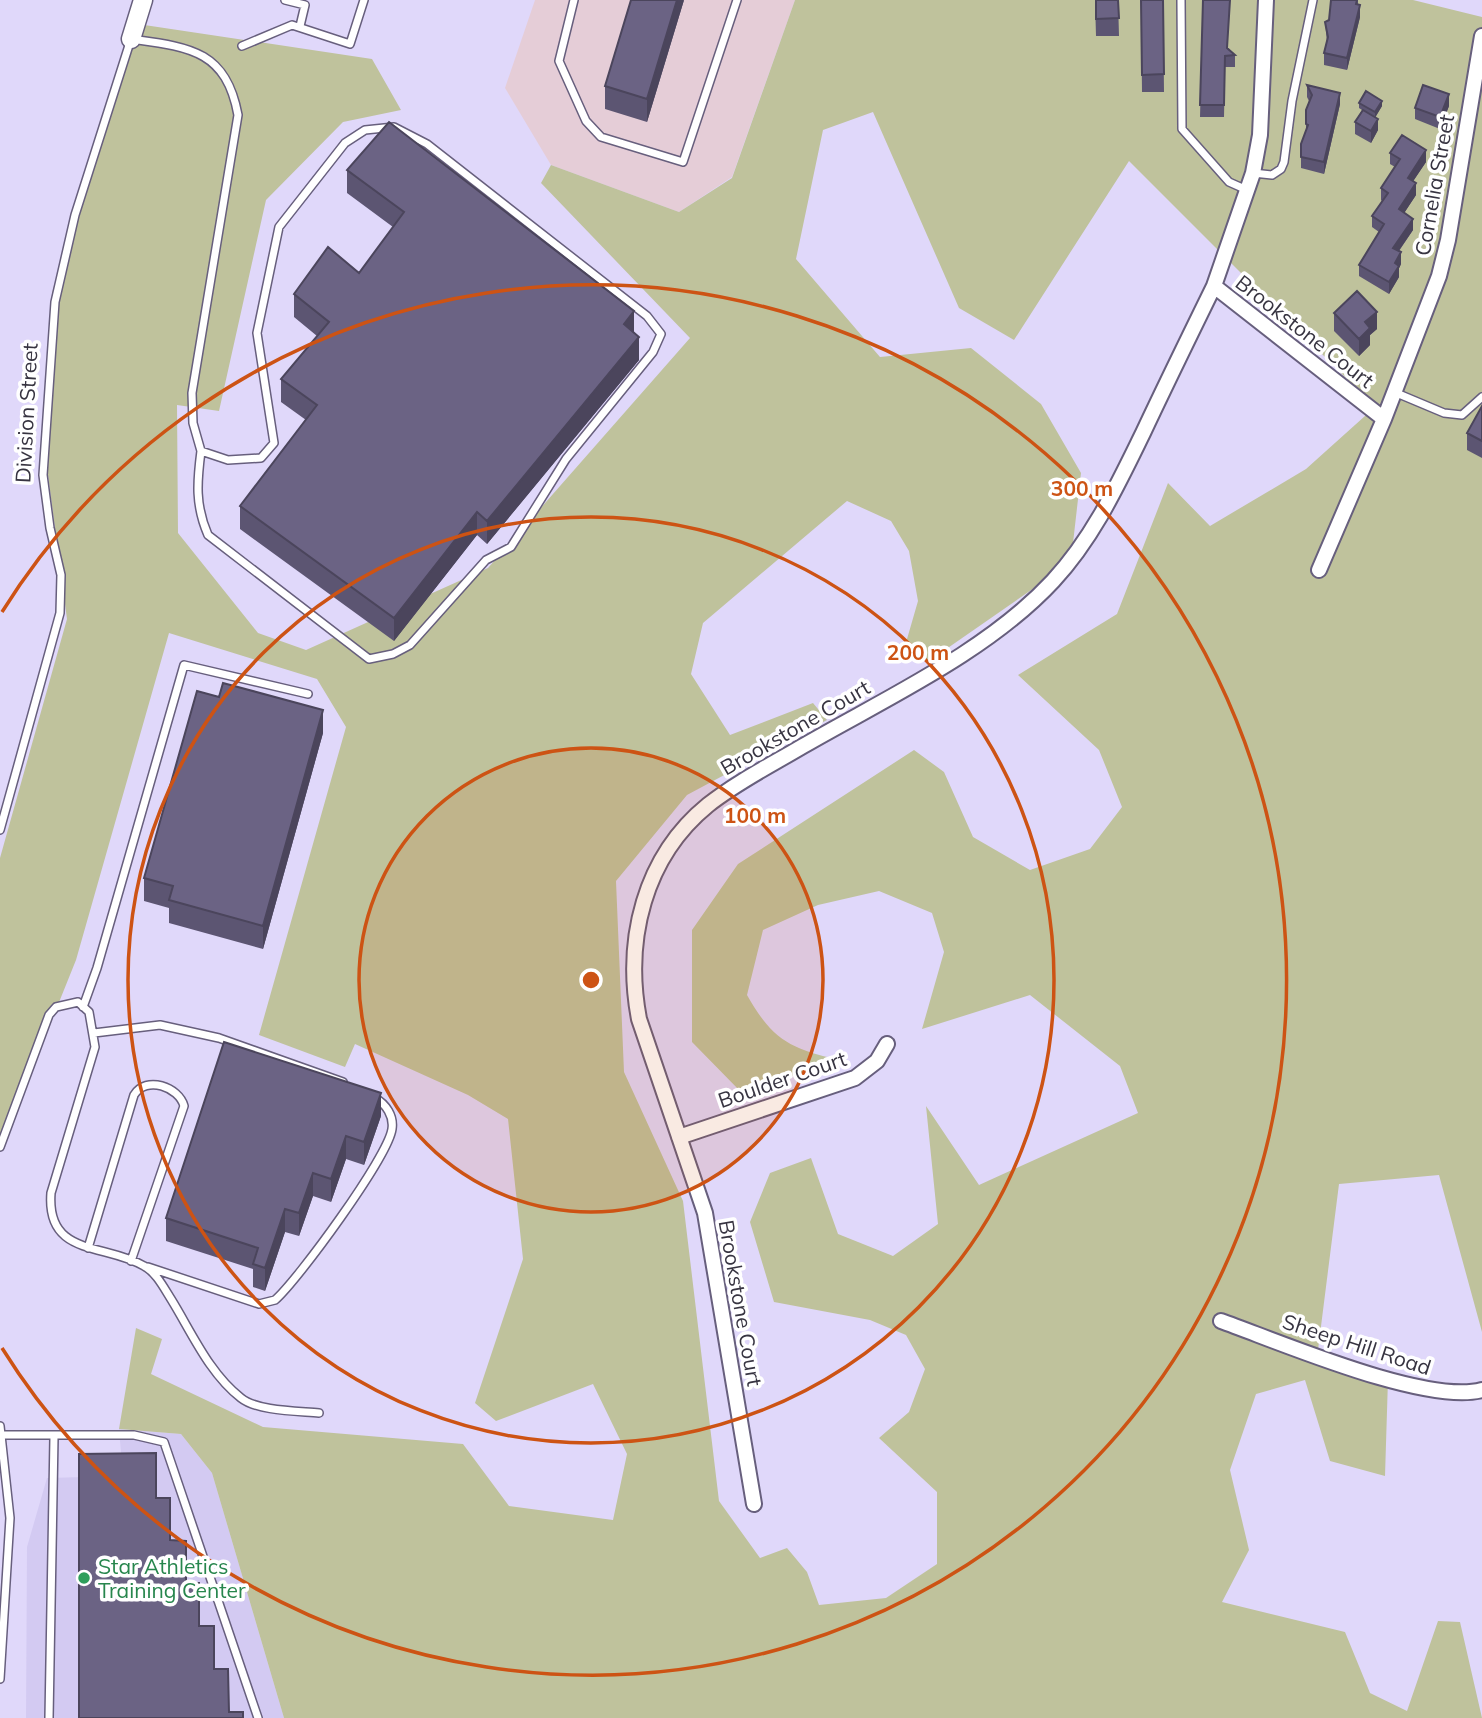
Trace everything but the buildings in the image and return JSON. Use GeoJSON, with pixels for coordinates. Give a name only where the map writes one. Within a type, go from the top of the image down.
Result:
{"type":"FeatureCollection","features":[{"type":"Feature","properties":{"kind":"street","name":"Division Street"},"geometry":{"type":"LineString","coordinates":[[131,39],[143,0]]}},
{"type":"Feature","properties":{"kind":"street"},"geometry":{"type":"LineString","coordinates":[[1214,286],[1253,173],[1261,121],[1266,0]]}},
{"type":"Feature","properties":{"kind":"street","name":"Cornelia Street"},"geometry":{"type":"LineString","coordinates":[[1319,570],[1384,419],[1438,276],[1448,240],[1482,36]]}},
{"type":"Feature","properties":{"kind":"street","name":"Brookstone Court"},"geometry":{"type":"LineString","coordinates":[[754,1504],[705,1213],[639,1019],[634,994],[634,937],[641,906],[659,865],[688,824],[726,791],[968,649],[1023,610],[1053,581],[1098,522],[1214,286],[1384,419]]}},
{"type":"Feature","properties":{"kind":"street","name":"Boulder Court"},"geometry":{"type":"LineString","coordinates":[[679,1137],[855,1078],[877,1061],[887,1044]]}},
{"type":"Feature","properties":{"kind":"street","name":"Sheep Hill Road"},"geometry":{"type":"LineString","coordinates":[[1222,1321],[1418,1388],[1454,1394],[1482,1390]]}},
{"type":"Feature","properties":{"kind":"lane"},"geometry":{"type":"LineString","coordinates":[[285,0],[305,5],[300,26]]}},
{"type":"Feature","properties":{"kind":"lane"},"geometry":{"type":"LineString","coordinates":[[242,46],[292,25],[350,44],[364,0]]}},
{"type":"Feature","properties":{"kind":"lane"},"geometry":{"type":"LineString","coordinates":[[574,0],[559,61],[586,121],[601,137],[683,162],[737,0]]}},
{"type":"Feature","properties":{"kind":"lane"},"geometry":{"type":"LineString","coordinates":[[1181,0],[1182,129],[1228,182],[1248,190]]}},
{"type":"Feature","properties":{"kind":"lane"},"geometry":{"type":"LineString","coordinates":[[1253,173],[1272,175],[1281,169],[1284,162],[1292,101],[1313,0]]}},
{"type":"Feature","properties":{"kind":"lane"},"geometry":{"type":"LineString","coordinates":[[131,39],[172,45],[205,55],[229,80],[239,115],[192,393],[193,424],[201,451],[196,491],[199,514],[208,535],[369,659],[393,654],[410,645],[486,560],[512,547],[566,459],[653,352],[661,334],[647,316],[427,144],[394,127],[365,130],[345,144],[279,227],[257,333],[274,443],[261,458],[228,460],[201,451]]}},
{"type":"Feature","properties":{"kind":"lane","name":"Division Street"},"geometry":{"type":"LineString","coordinates":[[0,830],[60,614],[61,575],[50,528],[43,475],[55,302],[75,215],[131,39]]}},
{"type":"Feature","properties":{"kind":"lane"},"geometry":{"type":"LineString","coordinates":[[1394,392],[1444,413],[1462,415],[1482,397]]}},
{"type":"Feature","properties":{"kind":"lane"},"geometry":{"type":"LineString","coordinates":[[83,1007],[93,982],[184,665],[307,694]]}},
{"type":"Feature","properties":{"kind":"lane"},"geometry":{"type":"LineString","coordinates":[[0,795],[9,798]]}},
{"type":"Feature","properties":{"kind":"lane"},"geometry":{"type":"LineString","coordinates":[[0,1147],[49,1015],[56,1007],[78,1002],[89,1012],[95,1047],[51,1193],[50,1212],[55,1227],[78,1245],[259,1304],[275,1300],[345,1210],[390,1136],[391,1117],[380,1101],[368,1094]]}},
{"type":"Feature","properties":{"kind":"lane"},"geometry":{"type":"LineString","coordinates":[[94,1033],[160,1025],[219,1038],[318,1071],[356,1087]]}},
{"type":"Feature","properties":{"kind":"lane"},"geometry":{"type":"LineString","coordinates":[[88,1248],[135,1095],[141,1087],[151,1083],[175,1091],[184,1106],[131,1261]]}},
{"type":"Feature","properties":{"kind":"lane"},"geometry":{"type":"LineString","coordinates":[[146,1266],[160,1282],[212,1368],[243,1400],[278,1409],[319,1413]]}},
{"type":"Feature","properties":{"kind":"lane"},"geometry":{"type":"LineString","coordinates":[[0,1679],[10,1518],[1,1430],[54,1437],[134,1435],[164,1442],[258,1718]]}},
{"type":"Feature","properties":{"kind":"lane"},"geometry":{"type":"LineString","coordinates":[[49,1718],[54,1437]]}},
{"type":"Feature","properties":{"kind":"shaded area"},"geometry":{"type":"Polygon","coordinates":[[[535,0],[795,0],[732,177],[679,212],[551,165],[505,88],[535,0]]]}},
{"type":"Feature","properties":{"kind":"shaded area"},"geometry":{"type":"Polygon","coordinates":[[[119,1429],[181,1434],[212,1473],[284,1718],[26,1718],[27,1547],[47,1478],[123,1476],[119,1429]]]}},
{"type":"Feature","properties":{"kind":"green space"},"geometry":{"type":"Polygon","coordinates":[[[795,0],[1413,0],[1482,17],[1482,1332],[1439,1175],[1339,1184],[1318,1350],[1388,1379],[1385,1476],[1330,1461],[1305,1380],[1256,1394],[1230,1470],[1249,1550],[1222,1602],[1345,1632],[1370,1693],[1407,1711],[1438,1621],[1460,1622],[1482,1718],[284,1718],[212,1473],[181,1434],[119,1429],[136,1328],[162,1339],[151,1374],[263,1427],[463,1444],[509,1506],[613,1520],[627,1454],[593,1384],[496,1421],[475,1403],[523,1259],[508,1119],[468,1095],[355,1044],[345,1067],[259,1035],[346,727],[317,679],[169,633],[76,960],[0,1149],[0,858],[67,619],[42,430],[52,293],[131,23],[372,59],[401,110],[343,122],[266,200],[219,411],[177,405],[178,533],[258,633],[306,650],[488,568],[690,338],[541,183],[551,165],[679,212],[732,178],[795,0]],[[873,112],[823,130],[796,259],[880,357],[971,348],[1041,404],[1081,473],[1073,543],[1050,577],[929,661],[905,646],[918,601],[909,551],[891,521],[847,501],[703,623],[691,674],[730,735],[813,703],[827,720],[687,795],[616,881],[624,1072],[683,1201],[719,1501],[760,1558],[787,1548],[807,1572],[819,1605],[886,1598],[937,1564],[937,1492],[879,1438],[909,1412],[925,1369],[906,1335],[870,1320],[774,1302],[750,1222],[770,1173],[811,1158],[838,1234],[893,1256],[938,1224],[926,1106],[979,1185],[1138,1113],[1120,1066],[1030,995],[922,1029],[944,952],[932,913],[879,891],[818,905],[763,930],[747,995],[766,1024],[786,1042],[844,1061],[740,1091],[692,1042],[692,930],[738,864],[914,750],[944,772],[973,837],[1030,870],[1090,849],[1122,807],[1099,750],[1018,675],[1117,614],[1168,483],[1210,526],[1306,469],[1375,407],[1129,161],[1014,340],[959,308],[873,112]]]}},
{"type":"Feature","properties":{"kind":"place","name":"Star Athletics Training Center"},"geometry":{"type":"Point","coordinates":[84,1578]}}]}
